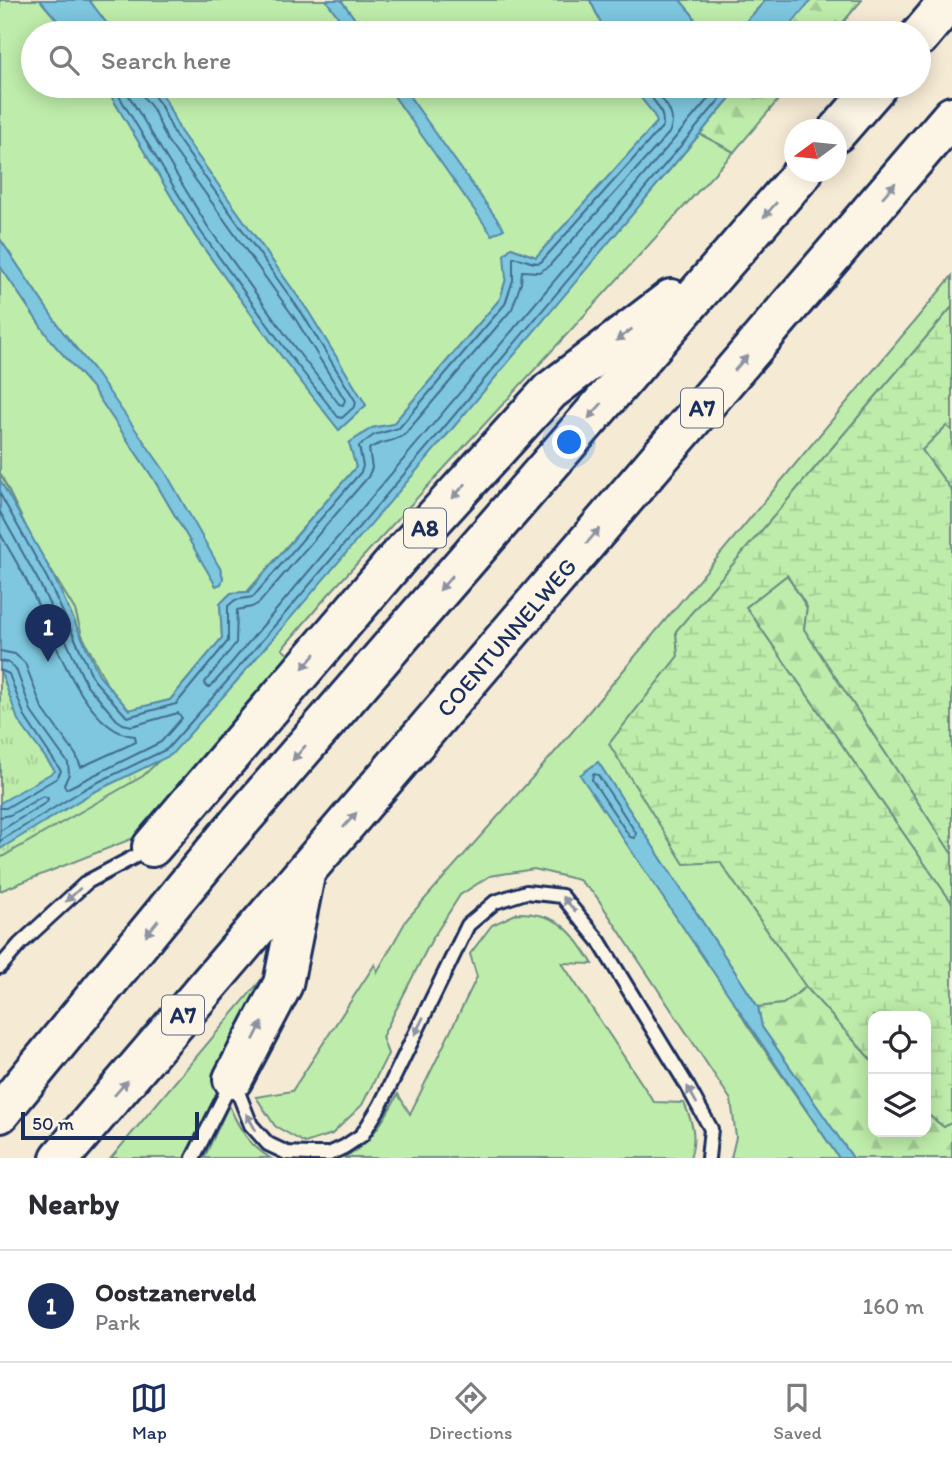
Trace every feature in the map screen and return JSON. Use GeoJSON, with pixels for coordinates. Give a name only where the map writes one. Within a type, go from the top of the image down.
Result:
{"type":"FeatureCollection","features":[{"type":"Feature","properties":{"kind":"highway"},"geometry":{"type":"LineString","coordinates":[[931,23],[950,0]]}},
{"type":"Feature","properties":{"kind":"highway"},"geometry":{"type":"LineString","coordinates":[[847,120],[866,98]]}},
{"type":"Feature","properties":{"kind":"highway","name":"COENTUNNELWEG"},"geometry":{"type":"LineString","coordinates":[[60,1158],[952,116]]}},
{"type":"Feature","properties":{"kind":"highway","name":"A8"},"geometry":{"type":"LineString","coordinates":[[0,1114],[233,830],[794,182]]}},
{"type":"Feature","properties":{"kind":"highway","name":"A8"},"geometry":{"type":"LineString","coordinates":[[152,848],[390,567],[550,391],[737,249]]}},
{"type":"Feature","properties":{"kind":"highway"},"geometry":{"type":"LineString","coordinates":[[233,1079],[283,984],[306,872]]}},
{"type":"Feature","properties":{"kind":"lane","name":"A8"},"geometry":{"type":"LineString","coordinates":[[0,967],[20,944],[88,882],[152,848]]}},
{"type":"Feature","properties":{"kind":"lane"},"geometry":{"type":"LineString","coordinates":[[233,1079],[251,1125],[268,1144],[287,1153],[309,1154],[329,1154],[344,1147],[362,1135],[380,1106],[468,925],[495,902],[526,892],[562,896],[599,941],[688,1087],[711,1129],[708,1158]]}},
{"type":"Feature","properties":{"kind":"lane"},"geometry":{"type":"LineString","coordinates":[[193,1158],[233,1079]]}},
{"type":"Feature","properties":{"kind":"green space"},"geometry":{"type":"Polygon","coordinates":[[[0,0],[40,0],[58,21],[21,21],[21,98],[112,98],[195,236],[285,361],[339,430],[366,405],[308,311],[180,131],[164,98],[396,98],[492,234],[503,229],[410,98],[641,98],[658,122],[536,257],[512,248],[500,299],[393,424],[372,428],[350,443],[356,467],[247,592],[231,593],[220,604],[222,638],[170,700],[129,710],[100,677],[0,480],[0,266],[51,341],[91,386],[153,478],[216,585],[221,584],[223,578],[221,570],[93,369],[62,331],[0,239],[0,0]]]}},
{"type":"Feature","properties":{"kind":"green space"},"geometry":{"type":"Polygon","coordinates":[[[89,0],[326,0],[341,21],[105,21],[89,0]]]}},
{"type":"Feature","properties":{"kind":"green space"},"geometry":{"type":"Polygon","coordinates":[[[341,0],[590,0],[600,21],[356,21],[341,0]]]}},
{"type":"Feature","properties":{"kind":"green space"},"geometry":{"type":"Polygon","coordinates":[[[680,0],[766,0],[746,21],[696,21],[680,0]]]}},
{"type":"Feature","properties":{"kind":"green space"},"geometry":{"type":"Polygon","coordinates":[[[811,0],[862,0],[844,21],[794,21],[811,0]]]}},
{"type":"Feature","properties":{"kind":"green space"},"geometry":{"type":"Polygon","coordinates":[[[730,98],[780,98],[734,152],[700,134],[730,98]]]}},
{"type":"Feature","properties":{"kind":"green space"},"geometry":{"type":"Polygon","coordinates":[[[700,134],[734,152],[328,595],[282,649],[296,661],[176,800],[134,838],[0,891],[0,849],[234,684],[700,134]]]}},
{"type":"Feature","properties":{"kind":"green space"},"geometry":{"type":"Polygon","coordinates":[[[952,276],[952,307],[676,631],[678,656],[609,744],[720,862],[806,987],[783,1004],[758,1007],[598,762],[746,1023],[839,1158],[731,1158],[736,1137],[731,1100],[596,896],[579,880],[534,869],[490,876],[460,895],[431,941],[382,1037],[388,1054],[362,1105],[332,1134],[305,1143],[275,1126],[256,1097],[292,1091],[375,964],[377,972],[407,919],[562,744],[952,276]]]}},
{"type":"Feature","properties":{"kind":"green space"},"geometry":{"type":"Polygon","coordinates":[[[952,307],[952,430],[946,426],[922,450],[952,491],[952,854],[804,629],[807,607],[787,575],[746,607],[952,903],[952,1122],[944,1127],[931,1117],[931,1011],[868,1011],[868,1056],[806,987],[720,862],[684,864],[609,744],[678,656],[676,631],[952,307]]]}},
{"type":"Feature","properties":{"kind":"green space"},"geometry":{"type":"Polygon","coordinates":[[[947,425],[952,430],[952,491],[922,450],[947,425]]]}},
{"type":"Feature","properties":{"kind":"green space"},"geometry":{"type":"Polygon","coordinates":[[[0,473],[33,541],[75,610],[82,635],[109,689],[164,756],[143,776],[0,858],[0,473]]]}},
{"type":"Feature","properties":{"kind":"green space"},"geometry":{"type":"Polygon","coordinates":[[[787,575],[807,608],[804,629],[952,854],[952,903],[746,607],[787,575]]]}},
{"type":"Feature","properties":{"kind":"green space"},"geometry":{"type":"Polygon","coordinates":[[[518,913],[554,920],[571,933],[585,952],[593,964],[562,963],[654,1102],[684,1103],[693,1130],[690,1158],[344,1158],[369,1138],[398,1094],[410,1114],[477,977],[470,954],[492,925],[518,913]]]}},
{"type":"Feature","properties":{"kind":"green space"},"geometry":{"type":"Polygon","coordinates":[[[261,980],[271,986],[184,1158],[111,1158],[261,980]]]}},
{"type":"Feature","properties":{"kind":"green space"},"geometry":{"type":"Polygon","coordinates":[[[806,987],[868,1056],[868,1137],[931,1137],[931,1117],[944,1127],[952,1122],[952,1158],[853,1158],[762,1027],[758,1007],[783,1004],[806,987]]]}},
{"type":"Feature","properties":{"kind":"green space"},"geometry":{"type":"Polygon","coordinates":[[[229,1105],[245,1136],[270,1158],[204,1158],[229,1105]]]}},
{"type":"Feature","properties":{"kind":"water"},"geometry":{"type":"Polygon","coordinates":[[[40,0],[89,0],[105,21],[58,21],[40,0]]]}},
{"type":"Feature","properties":{"kind":"water"},"geometry":{"type":"Polygon","coordinates":[[[326,0],[341,0],[356,21],[341,21],[326,0]]]}},
{"type":"Feature","properties":{"kind":"water"},"geometry":{"type":"Polygon","coordinates":[[[590,0],[680,0],[696,21],[600,21],[590,0]]]}},
{"type":"Feature","properties":{"kind":"water"},"geometry":{"type":"Polygon","coordinates":[[[766,0],[811,0],[794,21],[746,21],[766,0]]]}},
{"type":"Feature","properties":{"kind":"water"},"geometry":{"type":"Polygon","coordinates":[[[112,98],[164,98],[166,101],[180,131],[308,311],[366,405],[339,430],[285,361],[195,236],[112,98]]]}},
{"type":"Feature","properties":{"kind":"water"},"geometry":{"type":"Polygon","coordinates":[[[395,98],[411,98],[504,229],[492,235],[395,98]]]}},
{"type":"Feature","properties":{"kind":"water"},"geometry":{"type":"Polygon","coordinates":[[[641,98],[730,98],[447,435],[171,755],[92,793],[0,849],[0,803],[55,771],[18,720],[0,669],[0,480],[53,575],[100,677],[129,710],[170,700],[222,638],[220,604],[231,593],[248,592],[356,467],[349,443],[372,428],[393,424],[500,299],[506,279],[504,255],[511,248],[536,257],[657,122],[641,98]]]}},
{"type":"Feature","properties":{"kind":"water"},"geometry":{"type":"Polygon","coordinates":[[[0,239],[62,331],[93,369],[166,473],[221,570],[221,584],[216,586],[153,478],[91,386],[51,341],[0,266],[0,239]]]}},
{"type":"Feature","properties":{"kind":"water"},"geometry":{"type":"Polygon","coordinates":[[[598,762],[758,1007],[762,1027],[853,1158],[839,1158],[580,775],[598,762]]]}},
{"type":"Feature","properties":{"kind":"place","name":"Oostzanerveld"},"geometry":{"type":"Point","coordinates":[48,662]}}]}
